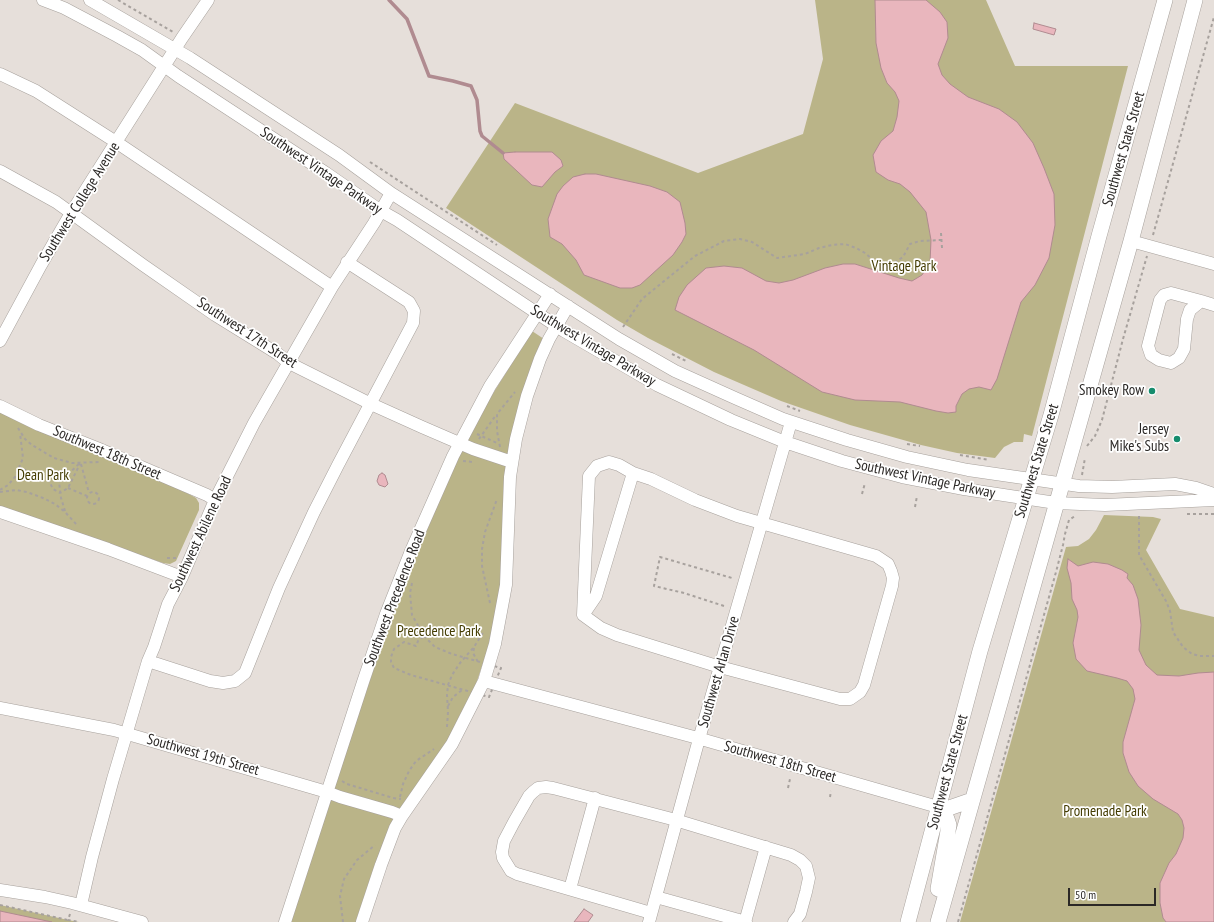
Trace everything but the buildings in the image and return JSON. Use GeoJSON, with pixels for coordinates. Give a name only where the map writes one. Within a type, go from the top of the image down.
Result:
{"type":"FeatureCollection","features":[{"type":"Feature","properties":{"kind":"main road","name":"Southwest State Street"},"geometry":{"type":"LineString","coordinates":[[908,922],[980,651],[1052,416],[1099,236],[1165,0]]}},
{"type":"Feature","properties":{"kind":"main road","name":"Southwest State Street"},"geometry":{"type":"LineString","coordinates":[[938,922],[1131,241],[1195,0]]}},
{"type":"Feature","properties":{"kind":"main road"},"geometry":{"type":"LineString","coordinates":[[938,807],[949,808],[972,800]]}},
{"type":"Feature","properties":{"kind":"main road"},"geometry":{"type":"LineString","coordinates":[[933,922],[949,825],[948,819],[938,807]]}},
{"type":"Feature","properties":{"kind":"street","name":"Southwest Vintage Parkway"},"geometry":{"type":"LineString","coordinates":[[43,0],[64,8],[151,56],[381,211],[397,220],[556,326],[635,373],[730,420],[785,442],[842,461],[902,477],[964,489],[1056,503],[1076,504],[1104,505],[1214,500]]}},
{"type":"Feature","properties":{"kind":"street","name":"Southwest Vintage Parkway"},"geometry":{"type":"LineString","coordinates":[[90,0],[175,48],[333,152],[391,193],[619,339],[675,371],[735,398],[791,422],[907,457],[968,470],[1079,486],[1112,487],[1175,484],[1196,488],[1214,494]]}},
{"type":"Feature","properties":{"kind":"street","name":"Southwest College Avenue"},"geometry":{"type":"LineString","coordinates":[[0,341],[71,212],[175,48],[208,0]]}},
{"type":"Feature","properties":{"kind":"street"},"geometry":{"type":"LineString","coordinates":[[0,74],[36,91],[116,142],[332,287]]}},
{"type":"Feature","properties":{"kind":"street","name":"Southwest 17th Street"},"geometry":{"type":"LineString","coordinates":[[0,171],[56,202],[202,306],[278,354],[289,363],[371,404],[473,449],[512,462]]}},
{"type":"Feature","properties":{"kind":"street","name":"Southwest Abilene Road"},"geometry":{"type":"LineString","coordinates":[[81,905],[103,815],[148,661],[168,604],[182,577],[215,500],[254,422],[332,287],[391,193]]}},
{"type":"Feature","properties":{"kind":"street"},"geometry":{"type":"LineString","coordinates":[[1131,241],[1214,264]]}},
{"type":"Feature","properties":{"kind":"street"},"geometry":{"type":"LineString","coordinates":[[148,661],[210,681],[223,683],[235,681],[245,673],[295,551],[338,465],[413,323],[414,311],[411,305],[403,297],[347,262]]}},
{"type":"Feature","properties":{"kind":"street"},"geometry":{"type":"LineString","coordinates":[[1201,301],[1190,310],[1187,318],[1184,349],[1179,358],[1171,363],[1159,360],[1151,355],[1148,346],[1160,300],[1164,295],[1171,293],[1201,301],[1214,310]]}},
{"type":"Feature","properties":{"kind":"street","name":"Southwest Precedence Road"},"geometry":{"type":"LineString","coordinates":[[285,922],[386,614],[426,515],[459,459],[459,443],[490,386],[550,294]]}},
{"type":"Feature","properties":{"kind":"street"},"geometry":{"type":"LineString","coordinates":[[362,922],[395,828],[397,814],[452,744],[477,695],[489,682],[484,664],[494,644],[506,585],[512,462],[531,383],[540,359],[556,326],[568,306]]}},
{"type":"Feature","properties":{"kind":"street","name":"Southwest 18th Street"},"geometry":{"type":"LineString","coordinates":[[0,406],[39,425],[207,495],[215,500]]}},
{"type":"Feature","properties":{"kind":"street","name":"Southwest Arlan Drive"},"geometry":{"type":"LineString","coordinates":[[650,917],[699,739],[791,422]]}},
{"type":"Feature","properties":{"kind":"street"},"geometry":{"type":"LineString","coordinates":[[609,462],[619,465],[633,473],[711,506],[761,524],[876,556],[888,564],[893,578],[864,686],[860,692],[853,697],[846,699],[831,697],[665,651],[601,628],[583,615],[589,476],[597,466],[609,462]]}},
{"type":"Feature","properties":{"kind":"street"},"geometry":{"type":"LineString","coordinates":[[583,615],[596,596],[633,473]]}},
{"type":"Feature","properties":{"kind":"street"},"geometry":{"type":"LineString","coordinates":[[0,512],[108,549],[182,577]]}},
{"type":"Feature","properties":{"kind":"street","name":"Southwest 18th Street"},"geometry":{"type":"LineString","coordinates":[[489,682],[699,739],[938,807]]}},
{"type":"Feature","properties":{"kind":"street","name":"Southwest 19th Street"},"geometry":{"type":"LineString","coordinates":[[0,708],[106,727],[397,814]]}},
{"type":"Feature","properties":{"kind":"street"},"geometry":{"type":"LineString","coordinates":[[650,917],[570,889],[511,871],[503,858],[502,852],[504,841],[529,796],[538,788],[553,788],[677,820],[791,855],[800,860],[806,866],[808,882],[800,914],[794,922]]}},
{"type":"Feature","properties":{"kind":"street"},"geometry":{"type":"LineString","coordinates":[[570,889],[595,798]]}},
{"type":"Feature","properties":{"kind":"street"},"geometry":{"type":"LineString","coordinates":[[656,897],[746,922],[766,847]]}},
{"type":"Feature","properties":{"kind":"street"},"geometry":{"type":"LineString","coordinates":[[0,890],[45,897],[81,905],[142,922]]}},
{"type":"Feature","properties":{"kind":"path"},"geometry":{"type":"LineString","coordinates":[[118,0],[168,28],[182,38]]}},
{"type":"Feature","properties":{"kind":"path"},"geometry":{"type":"LineString","coordinates":[[1086,448],[1095,436],[1102,420],[1123,339],[1214,17]]}},
{"type":"Feature","properties":{"kind":"path"},"geometry":{"type":"LineString","coordinates":[[364,158],[502,249]]}},
{"type":"Feature","properties":{"kind":"path"},"geometry":{"type":"LineString","coordinates":[[941,233],[942,248]]}},
{"type":"Feature","properties":{"kind":"path"},"geometry":{"type":"LineString","coordinates":[[618,324],[623,327],[642,299],[695,256],[724,241],[740,239],[752,242],[777,258],[805,254],[819,248],[845,244],[856,248],[883,264],[894,263],[903,256],[910,244],[920,241],[941,240]]}},
{"type":"Feature","properties":{"kind":"path"},"geometry":{"type":"LineString","coordinates":[[667,352],[694,365]]}},
{"type":"Feature","properties":{"kind":"path"},"geometry":{"type":"LineString","coordinates":[[459,459],[473,449],[497,414],[518,388]]}},
{"type":"Feature","properties":{"kind":"path"},"geometry":{"type":"LineString","coordinates":[[780,404],[801,411]]}},
{"type":"Feature","properties":{"kind":"path"},"geometry":{"type":"LineString","coordinates":[[497,414],[500,458]]}},
{"type":"Feature","properties":{"kind":"path"},"geometry":{"type":"LineString","coordinates":[[18,429],[32,445],[45,454],[62,461],[80,463],[102,462]]}},
{"type":"Feature","properties":{"kind":"path"},"geometry":{"type":"LineString","coordinates":[[467,430],[499,444]]}},
{"type":"Feature","properties":{"kind":"path"},"geometry":{"type":"LineString","coordinates":[[0,491],[15,477],[23,458],[20,432]]}},
{"type":"Feature","properties":{"kind":"path"},"geometry":{"type":"LineString","coordinates":[[902,443],[925,448]]}},
{"type":"Feature","properties":{"kind":"path"},"geometry":{"type":"LineString","coordinates":[[955,454],[994,461]]}},
{"type":"Feature","properties":{"kind":"path"},"geometry":{"type":"LineString","coordinates":[[1079,486],[1085,456]]}},
{"type":"Feature","properties":{"kind":"path"},"geometry":{"type":"LineString","coordinates":[[459,459],[479,464]]}},
{"type":"Feature","properties":{"kind":"path"},"geometry":{"type":"LineString","coordinates":[[48,479],[53,489],[60,492],[68,488],[80,463]]}},
{"type":"Feature","properties":{"kind":"path"},"geometry":{"type":"LineString","coordinates":[[65,512],[59,482],[61,478],[67,475],[80,463]]}},
{"type":"Feature","properties":{"kind":"path"},"geometry":{"type":"LineString","coordinates":[[80,463],[89,493]]}},
{"type":"Feature","properties":{"kind":"path"},"geometry":{"type":"LineString","coordinates":[[19,468],[26,470]]}},
{"type":"Feature","properties":{"kind":"path"},"geometry":{"type":"LineString","coordinates":[[862,494],[865,483]]}},
{"type":"Feature","properties":{"kind":"path"},"geometry":{"type":"LineString","coordinates":[[68,488],[87,496]]}},
{"type":"Feature","properties":{"kind":"path"},"geometry":{"type":"LineString","coordinates":[[0,491],[16,490],[27,492],[56,504],[81,528]]}},
{"type":"Feature","properties":{"kind":"path"},"geometry":{"type":"LineString","coordinates":[[490,609],[489,597],[482,566],[482,549],[485,532],[498,492]]}},
{"type":"Feature","properties":{"kind":"path"},"geometry":{"type":"LineString","coordinates":[[87,496],[87,500],[92,504],[98,500],[96,493],[89,493]]}},
{"type":"Feature","properties":{"kind":"path"},"geometry":{"type":"LineString","coordinates":[[915,507],[917,496]]}},
{"type":"Feature","properties":{"kind":"path"},"geometry":{"type":"LineString","coordinates":[[958,922],[1056,572],[1065,534],[1069,520],[1073,517],[1076,504]]}},
{"type":"Feature","properties":{"kind":"path"},"geometry":{"type":"LineString","coordinates":[[1138,514],[1139,555],[1166,601],[1170,611],[1173,632],[1183,647],[1192,654],[1200,656],[1214,656]]}},
{"type":"Feature","properties":{"kind":"path"},"geometry":{"type":"LineString","coordinates":[[163,557],[178,558]]}},
{"type":"Feature","properties":{"kind":"path"},"geometry":{"type":"LineString","coordinates":[[724,606],[684,593],[654,586],[660,557],[732,578]]}},
{"type":"Feature","properties":{"kind":"path"},"geometry":{"type":"LineString","coordinates":[[413,580],[410,593],[412,615],[424,636],[436,647],[464,658],[501,668],[489,682],[489,697],[477,695],[402,672],[394,668],[391,662],[394,649],[404,642],[416,646],[424,636]]}},
{"type":"Feature","properties":{"kind":"path"},"geometry":{"type":"LineString","coordinates":[[446,730],[448,724],[448,685],[452,675],[474,647],[485,629]]}},
{"type":"Feature","properties":{"kind":"path"},"geometry":{"type":"LineString","coordinates":[[474,647],[474,655],[484,664]]}},
{"type":"Feature","properties":{"kind":"path"},"geometry":{"type":"LineString","coordinates":[[448,707],[453,697],[463,690]]}},
{"type":"Feature","properties":{"kind":"path"},"geometry":{"type":"LineString","coordinates":[[405,802],[403,784],[408,770],[416,761],[437,746]]}},
{"type":"Feature","properties":{"kind":"path"},"geometry":{"type":"LineString","coordinates":[[332,777],[339,778],[347,784],[405,802]]}},
{"type":"Feature","properties":{"kind":"path"},"geometry":{"type":"LineString","coordinates":[[788,788],[790,779]]}},
{"type":"Feature","properties":{"kind":"path"},"geometry":{"type":"LineString","coordinates":[[830,797],[831,791]]}},
{"type":"Feature","properties":{"kind":"path"},"geometry":{"type":"LineString","coordinates":[[397,814],[397,801],[405,802]]}},
{"type":"Feature","properties":{"kind":"path"},"geometry":{"type":"LineString","coordinates":[[343,922],[340,901],[341,888],[344,879],[357,860],[371,850],[378,841]]}},
{"type":"Feature","properties":{"kind":"path"},"geometry":{"type":"LineString","coordinates":[[0,906],[68,920]]}},
{"type":"Feature","properties":{"kind":"green space","name":"Vintage Park"},"geometry":{"type":"Polygon","coordinates":[[[815,0],[986,0],[1015,66],[1128,66],[1032,436],[1024,434],[1023,442],[1014,442],[1004,447],[995,458],[957,453],[921,445],[850,425],[781,401],[714,372],[648,338],[617,320],[446,208],[515,103],[698,173],[803,134],[823,59],[815,0]]]}},
{"type":"Feature","properties":{"kind":"green space","name":"Precedence Park"},"geometry":{"type":"Polygon","coordinates":[[[532,331],[544,339],[525,387],[501,585],[489,645],[475,687],[450,738],[378,858],[356,922],[290,922],[401,587],[461,451],[487,403],[532,331]]]}},
{"type":"Feature","properties":{"kind":"green space","name":"Dean Park"},"geometry":{"type":"Polygon","coordinates":[[[0,411],[182,490],[196,498],[199,503],[199,510],[176,561],[170,564],[163,563],[0,506],[0,411]]]}},
{"type":"Feature","properties":{"kind":"green space","name":"Promenade Park"},"geometry":{"type":"Polygon","coordinates":[[[1104,515],[1153,517],[1161,519],[1146,550],[1180,609],[1214,617],[1214,922],[960,922],[1066,547],[1078,546],[1089,539],[1104,515]]]}},
{"type":"Feature","properties":{"kind":"green space"},"geometry":{"type":"Polygon","coordinates":[[[0,905],[68,920],[79,922],[0,922],[0,905]]]}},
{"type":"Feature","properties":{"kind":"shaded area"},"geometry":{"type":"Polygon","coordinates":[[[875,0],[926,0],[940,12],[947,22],[948,38],[938,64],[942,75],[950,84],[968,97],[999,109],[1017,122],[1033,143],[1054,194],[1055,225],[1049,258],[1035,285],[1021,302],[997,379],[991,390],[979,387],[969,389],[962,394],[956,406],[956,412],[948,413],[936,411],[900,402],[855,400],[822,392],[754,350],[675,310],[679,297],[687,285],[706,268],[724,266],[742,268],[766,281],[779,283],[793,280],[825,268],[843,264],[855,264],[912,281],[922,275],[930,263],[931,240],[926,212],[910,192],[900,184],[888,180],[876,172],[873,155],[881,141],[893,131],[899,101],[895,92],[887,83],[881,68],[876,43],[875,0]]]}},
{"type":"Feature","properties":{"kind":"shaded area"},"geometry":{"type":"Polygon","coordinates":[[[1034,23],[1056,29],[1054,35],[1033,29],[1034,23]]]}},
{"type":"Feature","properties":{"kind":"shaded area"},"geometry":{"type":"Polygon","coordinates":[[[552,152],[561,160],[563,166],[555,172],[542,187],[532,185],[504,159],[503,153],[552,152]]]}},
{"type":"Feature","properties":{"kind":"shaded area"},"geometry":{"type":"Polygon","coordinates":[[[585,174],[596,174],[650,186],[667,192],[680,202],[686,234],[673,255],[640,285],[632,288],[620,288],[584,275],[576,260],[562,244],[550,237],[548,219],[557,194],[573,177],[585,174]]]}},
{"type":"Feature","properties":{"kind":"shaded area"},"geometry":{"type":"Polygon","coordinates":[[[382,473],[385,475],[388,484],[385,487],[379,485],[377,481],[379,475],[382,473]]]}},
{"type":"Feature","properties":{"kind":"shaded area"},"geometry":{"type":"Polygon","coordinates":[[[1068,559],[1078,566],[1093,562],[1108,564],[1128,574],[1127,578],[1133,585],[1138,599],[1141,625],[1139,650],[1146,665],[1157,675],[1179,676],[1214,672],[1214,922],[1166,922],[1163,918],[1160,903],[1160,883],[1183,838],[1184,828],[1182,820],[1178,814],[1153,799],[1138,786],[1129,772],[1123,753],[1123,742],[1135,699],[1133,689],[1127,681],[1087,671],[1076,659],[1073,643],[1078,617],[1077,610],[1072,599],[1071,583],[1067,568],[1068,559]]]}},
{"type":"Feature","properties":{"kind":"shaded area"},"geometry":{"type":"Polygon","coordinates":[[[584,909],[593,915],[588,922],[574,922],[584,909]]]}},
{"type":"Feature","properties":{"kind":"shaded area"},"geometry":{"type":"Polygon","coordinates":[[[0,911],[52,922],[0,922],[0,911]]]}},
{"type":"Feature","properties":{"kind":"waterway"},"geometry":{"type":"LineString","coordinates":[[389,0],[407,19],[429,76],[471,86],[477,100],[480,131],[482,136],[503,153]]}},
{"type":"Feature","properties":{"kind":"place","name":"Smokey Row"},"geometry":{"type":"Point","coordinates":[1152,391]}},
{"type":"Feature","properties":{"kind":"place","name":"Jersey Mike's Subs"},"geometry":{"type":"Point","coordinates":[1177,439]}}]}
